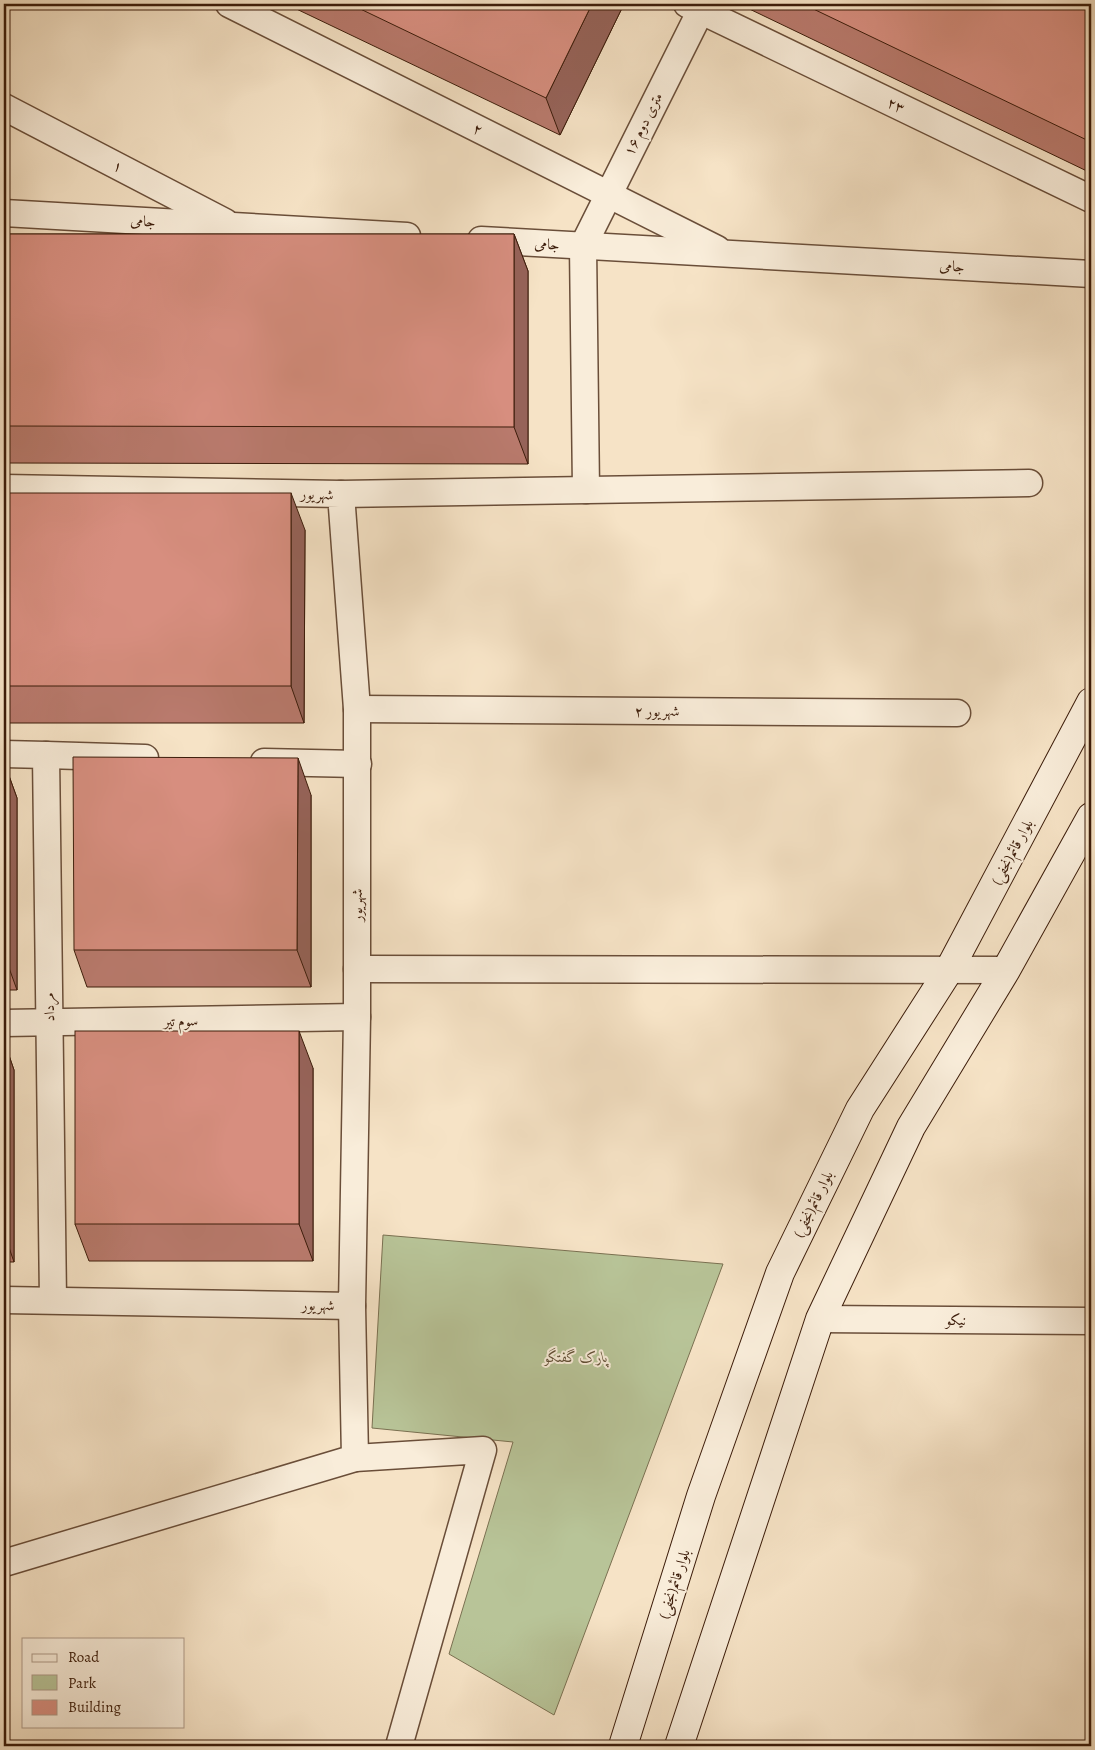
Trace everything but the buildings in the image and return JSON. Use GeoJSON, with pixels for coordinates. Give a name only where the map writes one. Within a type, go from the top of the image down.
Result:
{"type":"FeatureCollection","features":[{"type":"Feature","properties":{"kind":"street","name":"۲"},"geometry":{"type":"LineString","coordinates":[[229,4],[728,254]]}},
{"type":"Feature","properties":{"kind":"street","name":"۱۶ متری دوم"},"geometry":{"type":"LineString","coordinates":[[583,246],[698,6]]}},
{"type":"Feature","properties":{"kind":"street","name":"۲۳"},"geometry":{"type":"LineString","coordinates":[[698,6],[1091,199]]}},
{"type":"Feature","properties":{"kind":"street","name":"۱"},"geometry":{"type":"LineString","coordinates":[[4,107],[233,226]]}},
{"type":"Feature","properties":{"kind":"street","name":"جامی"},"geometry":{"type":"LineString","coordinates":[[4,213],[427,237]]}},
{"type":"Feature","properties":{"kind":"street","name":"جامی"},"geometry":{"type":"LineString","coordinates":[[456,238],[1091,274]]}},
{"type":"Feature","properties":{"kind":"street"},"geometry":{"type":"LineString","coordinates":[[583,246],[586,490]]}},
{"type":"Feature","properties":{"kind":"street"},"geometry":{"type":"LineString","coordinates":[[341,494],[1029,483]]}},
{"type":"Feature","properties":{"kind":"street","name":"شهریور"},"geometry":{"type":"LineString","coordinates":[[4,488],[341,494],[357,709],[358,764],[357,1017],[352,1306],[4,1300]]}},
{"type":"Feature","properties":{"kind":"street","name":"بلوار قائم(نجفی)"},"geometry":{"type":"LineString","coordinates":[[623,1746],[702,1496],[780,1273],[860,1110],[949,970],[1091,702]]}},
{"type":"Feature","properties":{"kind":"street","name":"شهریور ۲"},"geometry":{"type":"LineString","coordinates":[[357,709],[957,713]]}},
{"type":"Feature","properties":{"kind":"street"},"geometry":{"type":"LineString","coordinates":[[4,754],[173,759]]}},
{"type":"Feature","properties":{"kind":"street","name":"مرداد"},"geometry":{"type":"LineString","coordinates":[[46,755],[53,1300]]}},
{"type":"Feature","properties":{"kind":"street"},"geometry":{"type":"LineString","coordinates":[[241,761],[358,764]]}},
{"type":"Feature","properties":{"kind":"street"},"geometry":{"type":"LineString","coordinates":[[679,1746],[820,1318],[911,1127],[1006,970],[1091,817]]}},
{"type":"Feature","properties":{"kind":"street"},"geometry":{"type":"LineString","coordinates":[[357,968],[1006,970]]}},
{"type":"Feature","properties":{"kind":"street","name":"سوم تیر"},"geometry":{"type":"LineString","coordinates":[[4,1023],[357,1017]]}},
{"type":"Feature","properties":{"kind":"street"},"geometry":{"type":"LineString","coordinates":[[352,1306],[355,1458]]}},
{"type":"Feature","properties":{"kind":"street","name":"نیکو"},"geometry":{"type":"LineString","coordinates":[[820,1318],[1091,1321]]}},
{"type":"Feature","properties":{"kind":"street"},"geometry":{"type":"LineString","coordinates":[[4,1564],[355,1458],[483,1450],[399,1746]]}},
{"type":"Feature","properties":{"kind":"green space","name":"پارک گفتگو"},"geometry":{"type":"Polygon","coordinates":[[[383,1235],[723,1264],[554,1715],[449,1654],[513,1442],[372,1428],[383,1235]]]}}]}
